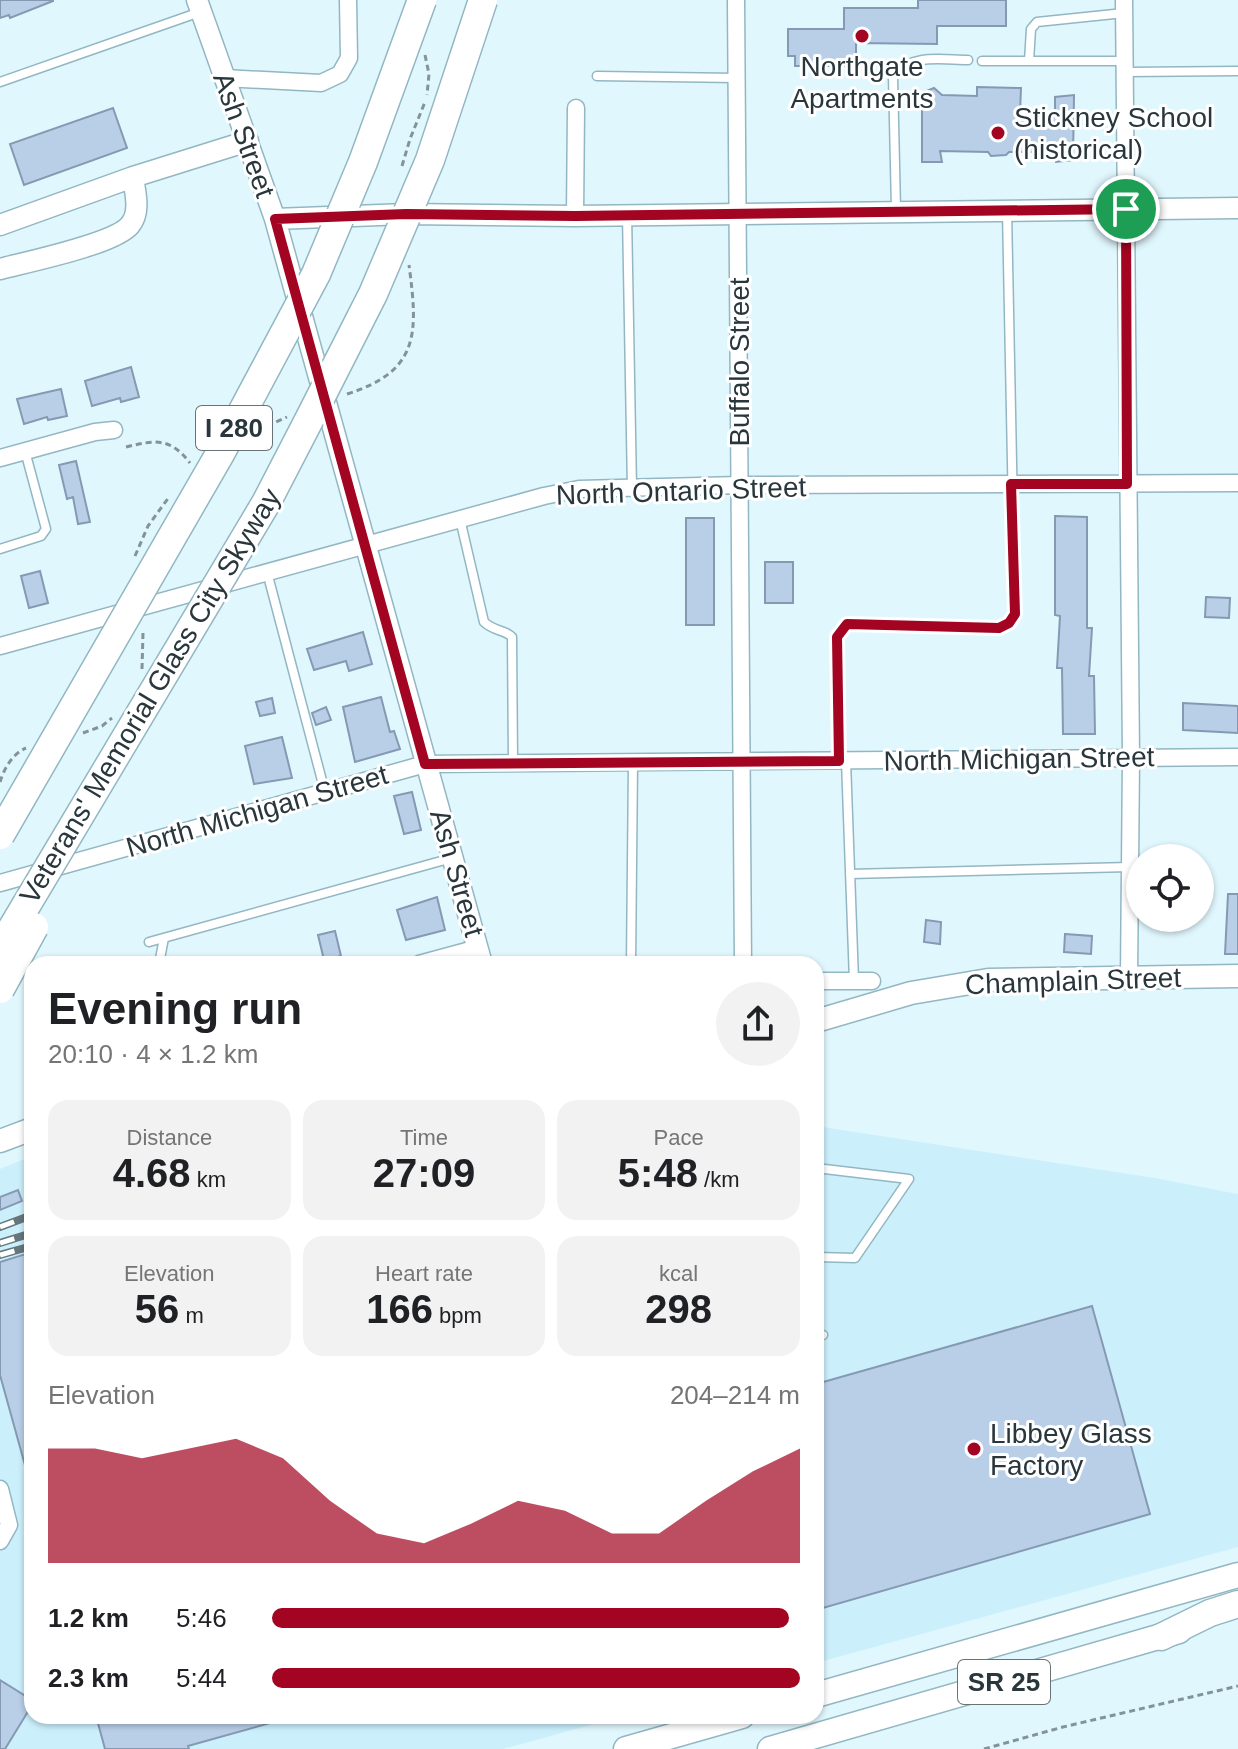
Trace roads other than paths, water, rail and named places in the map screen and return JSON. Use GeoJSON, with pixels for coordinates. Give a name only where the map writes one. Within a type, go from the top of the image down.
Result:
{"type":"FeatureCollection","features":[{"type":"Feature","properties":{"kind":"highway","name":"Veterans' Memorial Glass City Skyway"},"geometry":{"type":"LineString","coordinates":[[0,835],[221,452],[316,274],[363,162],[422,0]]}},
{"type":"Feature","properties":{"kind":"highway","name":"Veterans' Memorial Glass City Skyway"},"geometry":{"type":"LineString","coordinates":[[0,949],[266,503],[373,294],[430,160],[483,0]]}},
{"type":"Feature","properties":{"kind":"highway"},"geometry":{"type":"LineString","coordinates":[[0,989],[266,503]]}},
{"type":"Feature","properties":{"kind":"highway"},"geometry":{"type":"LineString","coordinates":[[1161,1637],[1210,1613],[1238,1604]]}},
{"type":"Feature","properties":{"kind":"main road","name":"Champlain Street"},"geometry":{"type":"LineString","coordinates":[[824,1019],[944,986],[988,980],[1238,976]]}},
{"type":"Feature","properties":{"kind":"main road"},"geometry":{"type":"LineString","coordinates":[[0,1141],[24,1132]]}},
{"type":"Feature","properties":{"kind":"main road","name":"SR 25"},"geometry":{"type":"LineString","coordinates":[[824,1693],[1238,1575]]}},
{"type":"Feature","properties":{"kind":"main road","name":"SR 25"},"geometry":{"type":"LineString","coordinates":[[770,1749],[1238,1612]]}},
{"type":"Feature","properties":{"kind":"main road"},"geometry":{"type":"LineString","coordinates":[[626,1749],[714,1724]]}},
{"type":"Feature","properties":{"kind":"street"},"geometry":{"type":"LineString","coordinates":[[224,78],[321,83],[340,74],[349,58],[348,0]]}},
{"type":"Feature","properties":{"kind":"street","name":"Buffalo Street"},"geometry":{"type":"LineString","coordinates":[[736,0],[743,956]]}},
{"type":"Feature","properties":{"kind":"street","name":"Ash Street"},"geometry":{"type":"LineString","coordinates":[[199,6],[275,219],[480,956]]}},
{"type":"Feature","properties":{"kind":"street"},"geometry":{"type":"LineString","coordinates":[[1124,7],[1130,844]]}},
{"type":"Feature","properties":{"kind":"street"},"geometry":{"type":"LineString","coordinates":[[575,216],[576,108]]}},
{"type":"Feature","properties":{"kind":"street"},"geometry":{"type":"LineString","coordinates":[[0,225],[133,177],[248,141]]}},
{"type":"Feature","properties":{"kind":"street"},"geometry":{"type":"LineString","coordinates":[[0,269],[115,237],[131,225],[137,209],[133,177]]}},
{"type":"Feature","properties":{"kind":"street"},"geometry":{"type":"LineString","coordinates":[[275,219],[406,214],[575,216],[1238,208]]}},
{"type":"Feature","properties":{"kind":"street"},"geometry":{"type":"LineString","coordinates":[[0,458],[95,432],[114,430]]}},
{"type":"Feature","properties":{"kind":"street","name":"North Ontario Street"},"geometry":{"type":"LineString","coordinates":[[0,646],[544,496],[579,489],[740,485],[1238,483]]}},
{"type":"Feature","properties":{"kind":"street","name":"North Michigan Street"},"geometry":{"type":"LineString","coordinates":[[0,883],[425,764],[1238,757]]}},
{"type":"Feature","properties":{"kind":"street"},"geometry":{"type":"LineString","coordinates":[[1129,932],[1129,977]]}},
{"type":"Feature","properties":{"kind":"street"},"geometry":{"type":"LineString","coordinates":[[824,981],[872,981]]}},
{"type":"Feature","properties":{"kind":"street"},"geometry":{"type":"LineString","coordinates":[[0,1489],[9,1525],[0,1541]]}},
{"type":"Feature","properties":{"kind":"lane"},"geometry":{"type":"LineString","coordinates":[[0,82],[199,6]]}},
{"type":"Feature","properties":{"kind":"lane"},"geometry":{"type":"LineString","coordinates":[[1029,61],[1031,29],[1037,22],[1124,7]]}},
{"type":"Feature","properties":{"kind":"lane"},"geometry":{"type":"LineString","coordinates":[[896,211],[893,76],[901,66],[916,60],[968,60]]}},
{"type":"Feature","properties":{"kind":"lane"},"geometry":{"type":"LineString","coordinates":[[982,61],[1238,71]]}},
{"type":"Feature","properties":{"kind":"lane"},"geometry":{"type":"LineString","coordinates":[[597,76],[737,78]]}},
{"type":"Feature","properties":{"kind":"lane"},"geometry":{"type":"LineString","coordinates":[[854,981],[837,637],[847,624],[999,628],[1009,623],[1015,614],[1007,210]]}},
{"type":"Feature","properties":{"kind":"lane"},"geometry":{"type":"LineString","coordinates":[[627,214],[632,490]]}},
{"type":"Feature","properties":{"kind":"lane"},"geometry":{"type":"LineString","coordinates":[[0,549],[41,536],[46,529],[25,451]]}},
{"type":"Feature","properties":{"kind":"lane"},"geometry":{"type":"LineString","coordinates":[[460,519],[484,622],[494,631],[508,633],[512,637],[513,763]]}},
{"type":"Feature","properties":{"kind":"lane"},"geometry":{"type":"LineString","coordinates":[[267,572],[325,792]]}},
{"type":"Feature","properties":{"kind":"lane"},"geometry":{"type":"LineString","coordinates":[[631,956],[633,763]]}},
{"type":"Feature","properties":{"kind":"lane"},"geometry":{"type":"LineString","coordinates":[[149,942],[453,858]]}},
{"type":"Feature","properties":{"kind":"lane"},"geometry":{"type":"LineString","coordinates":[[850,874],[1126,867]]}},
{"type":"Feature","properties":{"kind":"lane"},"geometry":{"type":"LineString","coordinates":[[161,956],[164,938]]}},
{"type":"Feature","properties":{"kind":"lane"},"geometry":{"type":"LineString","coordinates":[[824,1169],[909,1179],[855,1258],[824,1257]]}},
{"type":"Feature","properties":{"kind":"railway"},"geometry":{"type":"LineString","coordinates":[[0,1227],[24,1218]]}},
{"type":"Feature","properties":{"kind":"railway"},"geometry":{"type":"LineString","coordinates":[[0,1243],[24,1236]]}},
{"type":"Feature","properties":{"kind":"railway"},"geometry":{"type":"LineString","coordinates":[[0,1255],[24,1248]]}},
{"type":"Feature","properties":{"kind":"place","name":"Northgate Apartments"},"geometry":{"type":"Point","coordinates":[862,36]}},
{"type":"Feature","properties":{"kind":"place","name":"Stickney School (historical)"},"geometry":{"type":"Point","coordinates":[998,133]}},
{"type":"Feature","properties":{"kind":"place","name":"Libbey Glass Factory"},"geometry":{"type":"Point","coordinates":[974,1449]}}]}
